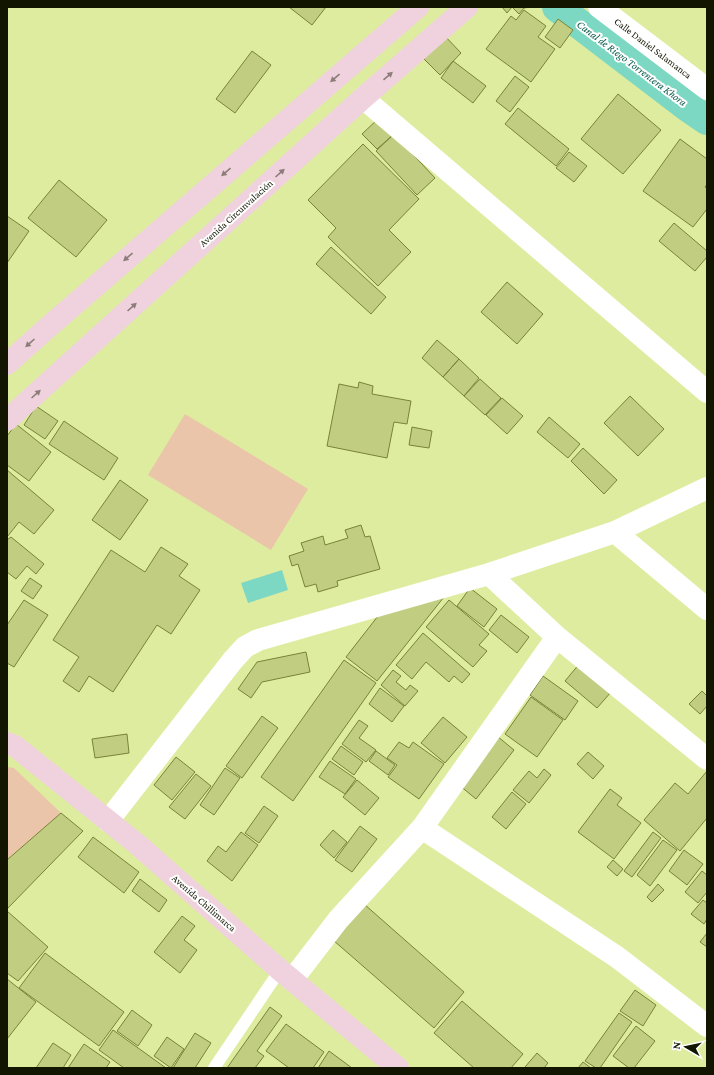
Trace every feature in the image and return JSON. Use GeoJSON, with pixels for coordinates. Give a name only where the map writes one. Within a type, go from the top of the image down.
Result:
{"type":"FeatureCollection","features":[{"type":"Feature","properties":{"kind":"main road"},"geometry":{"type":"LineString","coordinates":[[7,364],[418,7]]}},
{"type":"Feature","properties":{"kind":"main road","name":"Avenida Circunvalación"},"geometry":{"type":"LineString","coordinates":[[7,420],[363,98],[467,7]]}},
{"type":"Feature","properties":{"kind":"main road","name":"Avenida Chillimarca"},"geometry":{"type":"LineString","coordinates":[[7,744],[15,746],[137,844],[286,975],[398,1068]]}},
{"type":"Feature","properties":{"kind":"street","name":"Calle Daniel Salamanca"},"geometry":{"type":"LineString","coordinates":[[598,7],[707,89]]}},
{"type":"Feature","properties":{"kind":"street"},"geometry":{"type":"LineString","coordinates":[[363,98],[707,392]]}},
{"type":"Feature","properties":{"kind":"street"},"geometry":{"type":"LineString","coordinates":[[108,821],[233,660],[245,647],[258,640],[489,574],[615,532],[707,488]]}},
{"type":"Feature","properties":{"kind":"street"},"geometry":{"type":"LineString","coordinates":[[615,532],[707,609]]}},
{"type":"Feature","properties":{"kind":"street"},"geometry":{"type":"LineString","coordinates":[[489,574],[557,637],[707,759]]}},
{"type":"Feature","properties":{"kind":"street"},"geometry":{"type":"LineString","coordinates":[[286,975],[422,828],[557,637]]}},
{"type":"Feature","properties":{"kind":"street"},"geometry":{"type":"LineString","coordinates":[[422,828],[617,957],[707,1026]]}},
{"type":"Feature","properties":{"kind":"lane"},"geometry":{"type":"LineString","coordinates":[[214,1068],[286,975]]}},
{"type":"Feature","properties":{"kind":"shaded area"},"geometry":{"type":"Polygon","coordinates":[[[185,414],[308,489],[271,550],[148,475],[185,414]]]}},
{"type":"Feature","properties":{"kind":"shaded area"},"geometry":{"type":"Polygon","coordinates":[[[7,767],[14,768],[61,813],[7,860],[7,767]]]}},
{"type":"Feature","properties":{"kind":"water"},"geometry":{"type":"Polygon","coordinates":[[[282,570],[288,590],[248,603],[241,583],[282,570]]]}},
{"type":"Feature","properties":{"kind":"building"},"geometry":{"type":"Polygon","coordinates":[[[289,7],[326,7],[312,25],[289,7]]]}},
{"type":"Feature","properties":{"kind":"building"},"geometry":{"type":"Polygon","coordinates":[[[502,7],[512,7],[507,13],[502,7]]]}},
{"type":"Feature","properties":{"kind":"building"},"geometry":{"type":"Polygon","coordinates":[[[512,7],[531,7],[524,8],[519,14],[512,7]]]}},
{"type":"Feature","properties":{"kind":"building"},"geometry":{"type":"Polygon","coordinates":[[[524,10],[546,26],[538,37],[555,49],[531,82],[486,49],[511,16],[516,20],[524,10]]]}},
{"type":"Feature","properties":{"kind":"building"},"geometry":{"type":"Polygon","coordinates":[[[558,19],[573,30],[560,48],[545,37],[558,19]]]}},
{"type":"Feature","properties":{"kind":"building"},"geometry":{"type":"Polygon","coordinates":[[[443,34],[461,53],[440,75],[421,56],[443,34]]]}},
{"type":"Feature","properties":{"kind":"building"},"geometry":{"type":"Polygon","coordinates":[[[252,51],[271,65],[235,113],[216,99],[252,51]]]}},
{"type":"Feature","properties":{"kind":"building"},"geometry":{"type":"Polygon","coordinates":[[[453,61],[486,86],[473,103],[441,78],[453,61]]]}},
{"type":"Feature","properties":{"kind":"building"},"geometry":{"type":"Polygon","coordinates":[[[515,76],[529,87],[510,112],[496,101],[515,76]]]}},
{"type":"Feature","properties":{"kind":"building"},"geometry":{"type":"Polygon","coordinates":[[[618,94],[661,130],[623,174],[581,139],[618,94]]]}},
{"type":"Feature","properties":{"kind":"building"},"geometry":{"type":"Polygon","coordinates":[[[518,108],[569,149],[556,166],[505,124],[518,108]]]}},
{"type":"Feature","properties":{"kind":"building"},"geometry":{"type":"Polygon","coordinates":[[[379,118],[394,134],[377,149],[362,134],[379,118]]]}},
{"type":"Feature","properties":{"kind":"building"},"geometry":{"type":"Polygon","coordinates":[[[394,134],[435,178],[417,195],[376,151],[394,134]]]}},
{"type":"Feature","properties":{"kind":"building"},"geometry":{"type":"Polygon","coordinates":[[[680,139],[707,159],[707,184],[705,187],[707,189],[707,209],[693,227],[643,191],[680,139]]]}},
{"type":"Feature","properties":{"kind":"building"},"geometry":{"type":"Polygon","coordinates":[[[363,144],[419,199],[389,230],[411,252],[378,286],[328,237],[336,228],[308,200],[363,144]]]}},
{"type":"Feature","properties":{"kind":"building"},"geometry":{"type":"Polygon","coordinates":[[[569,152],[587,166],[574,182],[556,168],[569,152]]]}},
{"type":"Feature","properties":{"kind":"building"},"geometry":{"type":"Polygon","coordinates":[[[59,180],[107,220],[76,257],[28,218],[59,180]]]}},
{"type":"Feature","properties":{"kind":"building"},"geometry":{"type":"Polygon","coordinates":[[[7,216],[29,231],[7,263],[7,216]]]}},
{"type":"Feature","properties":{"kind":"building"},"geometry":{"type":"Polygon","coordinates":[[[674,223],[707,251],[707,257],[695,271],[659,241],[674,223]]]}},
{"type":"Feature","properties":{"kind":"building"},"geometry":{"type":"Polygon","coordinates":[[[331,247],[386,297],[371,314],[316,264],[331,247]]]}},
{"type":"Feature","properties":{"kind":"building"},"geometry":{"type":"Polygon","coordinates":[[[507,282],[543,314],[517,344],[481,312],[507,282]]]}},
{"type":"Feature","properties":{"kind":"building"},"geometry":{"type":"Polygon","coordinates":[[[437,340],[459,359],[443,377],[422,358],[437,340]]]}},
{"type":"Feature","properties":{"kind":"building"},"geometry":{"type":"Polygon","coordinates":[[[459,359],[479,378],[464,396],[443,377],[459,359]]]}},
{"type":"Feature","properties":{"kind":"building"},"geometry":{"type":"Polygon","coordinates":[[[480,379],[501,398],[485,415],[464,396],[480,379]]]}},
{"type":"Feature","properties":{"kind":"building"},"geometry":{"type":"Polygon","coordinates":[[[359,382],[373,386],[372,394],[411,401],[407,424],[394,422],[387,458],[327,446],[339,384],[358,388],[359,382]]]}},
{"type":"Feature","properties":{"kind":"building"},"geometry":{"type":"Polygon","coordinates":[[[630,396],[664,429],[638,456],[604,423],[630,396]]]}},
{"type":"Feature","properties":{"kind":"building"},"geometry":{"type":"Polygon","coordinates":[[[502,398],[523,416],[507,434],[486,415],[502,398]]]}},
{"type":"Feature","properties":{"kind":"building"},"geometry":{"type":"Polygon","coordinates":[[[36,406],[58,421],[45,439],[24,425],[36,406]]]}},
{"type":"Feature","properties":{"kind":"building"},"geometry":{"type":"Polygon","coordinates":[[[549,417],[580,444],[568,458],[537,432],[549,417]]]}},
{"type":"Feature","properties":{"kind":"building"},"geometry":{"type":"Polygon","coordinates":[[[64,421],[118,458],[104,480],[49,444],[64,421]]]}},
{"type":"Feature","properties":{"kind":"building"},"geometry":{"type":"Polygon","coordinates":[[[16,424],[51,452],[29,481],[7,465],[7,436],[16,424]]]}},
{"type":"Feature","properties":{"kind":"building"},"geometry":{"type":"Polygon","coordinates":[[[412,427],[432,431],[429,448],[409,445],[412,427]]]}},
{"type":"Feature","properties":{"kind":"building"},"geometry":{"type":"Polygon","coordinates":[[[583,448],[617,480],[604,494],[571,461],[583,448]]]}},
{"type":"Feature","properties":{"kind":"building"},"geometry":{"type":"Polygon","coordinates":[[[7,470],[54,510],[34,534],[19,522],[7,537],[7,470]]]}},
{"type":"Feature","properties":{"kind":"building"},"geometry":{"type":"Polygon","coordinates":[[[120,480],[148,500],[120,540],[92,520],[120,480]]]}},
{"type":"Feature","properties":{"kind":"building"},"geometry":{"type":"Polygon","coordinates":[[[361,525],[365,537],[370,536],[380,569],[337,581],[338,586],[318,592],[316,584],[305,587],[298,564],[292,566],[289,556],[304,551],[301,543],[323,536],[325,545],[348,538],[345,530],[361,525]]]}},
{"type":"Feature","properties":{"kind":"building"},"geometry":{"type":"Polygon","coordinates":[[[11,537],[44,564],[36,574],[27,566],[16,579],[7,572],[7,540],[11,537]]]}},
{"type":"Feature","properties":{"kind":"building"},"geometry":{"type":"Polygon","coordinates":[[[161,547],[188,564],[179,576],[200,590],[171,634],[157,625],[113,692],[89,676],[79,692],[63,681],[79,657],[53,640],[111,550],[145,572],[161,547]]]}},
{"type":"Feature","properties":{"kind":"building"},"geometry":{"type":"Polygon","coordinates":[[[30,578],[42,586],[33,599],[21,591],[30,578]]]}},
{"type":"Feature","properties":{"kind":"building"},"geometry":{"type":"Polygon","coordinates":[[[470,588],[497,609],[484,627],[457,606],[470,588]]]}},
{"type":"Feature","properties":{"kind":"building"},"geometry":{"type":"Polygon","coordinates":[[[444,597],[377,681],[346,657],[378,616],[444,597]]]}},
{"type":"Feature","properties":{"kind":"building"},"geometry":{"type":"Polygon","coordinates":[[[24,600],[48,615],[14,667],[7,663],[7,625],[24,600]]]}},
{"type":"Feature","properties":{"kind":"building"},"geometry":{"type":"Polygon","coordinates":[[[449,600],[489,634],[479,645],[487,651],[473,667],[426,627],[449,600]]]}},
{"type":"Feature","properties":{"kind":"building"},"geometry":{"type":"Polygon","coordinates":[[[501,615],[529,637],[517,653],[489,630],[501,615]]]}},
{"type":"Feature","properties":{"kind":"building"},"geometry":{"type":"Polygon","coordinates":[[[423,633],[470,674],[462,683],[454,676],[449,682],[426,662],[412,679],[396,665],[423,633]]]}},
{"type":"Feature","properties":{"kind":"building"},"geometry":{"type":"Polygon","coordinates":[[[306,652],[310,672],[262,682],[251,698],[238,689],[257,662],[306,652]]]}},
{"type":"Feature","properties":{"kind":"building"},"geometry":{"type":"Polygon","coordinates":[[[344,660],[376,683],[293,801],[261,777],[344,660]]]}},
{"type":"Feature","properties":{"kind":"building"},"geometry":{"type":"Polygon","coordinates":[[[580,663],[612,691],[597,708],[565,681],[580,663]]]}},
{"type":"Feature","properties":{"kind":"building"},"geometry":{"type":"Polygon","coordinates":[[[393,670],[401,676],[396,682],[406,690],[410,685],[418,691],[405,706],[381,685],[393,670]]]}},
{"type":"Feature","properties":{"kind":"building"},"geometry":{"type":"Polygon","coordinates":[[[543,676],[578,701],[565,720],[530,695],[543,676]]]}},
{"type":"Feature","properties":{"kind":"building"},"geometry":{"type":"Polygon","coordinates":[[[380,688],[404,706],[392,722],[369,704],[380,688]]]}},
{"type":"Feature","properties":{"kind":"building"},"geometry":{"type":"Polygon","coordinates":[[[702,691],[707,696],[707,706],[700,714],[689,704],[702,691]]]}},
{"type":"Feature","properties":{"kind":"building"},"geometry":{"type":"Polygon","coordinates":[[[531,697],[563,720],[537,757],[505,734],[531,697]]]}},
{"type":"Feature","properties":{"kind":"building"},"geometry":{"type":"Polygon","coordinates":[[[262,716],[278,728],[242,778],[226,766],[262,716]]]}},
{"type":"Feature","properties":{"kind":"building"},"geometry":{"type":"Polygon","coordinates":[[[443,717],[467,737],[445,763],[421,743],[443,717]]]}},
{"type":"Feature","properties":{"kind":"building"},"geometry":{"type":"Polygon","coordinates":[[[359,720],[368,726],[359,738],[376,750],[366,762],[342,744],[359,720]]]}},
{"type":"Feature","properties":{"kind":"building"},"geometry":{"type":"Polygon","coordinates":[[[127,734],[129,753],[95,758],[92,739],[127,734]]]}},
{"type":"Feature","properties":{"kind":"building"},"geometry":{"type":"Polygon","coordinates":[[[497,736],[514,750],[476,799],[459,785],[497,736]]]}},
{"type":"Feature","properties":{"kind":"building"},"geometry":{"type":"Polygon","coordinates":[[[399,742],[409,748],[413,742],[444,764],[419,799],[388,777],[397,765],[387,758],[399,742]]]}},
{"type":"Feature","properties":{"kind":"building"},"geometry":{"type":"Polygon","coordinates":[[[341,746],[363,762],[354,775],[332,759],[341,746]]]}},
{"type":"Feature","properties":{"kind":"building"},"geometry":{"type":"Polygon","coordinates":[[[376,751],[395,765],[388,775],[369,761],[376,751]]]}},
{"type":"Feature","properties":{"kind":"building"},"geometry":{"type":"Polygon","coordinates":[[[588,752],[604,766],[593,779],[577,764],[588,752]]]}},
{"type":"Feature","properties":{"kind":"building"},"geometry":{"type":"Polygon","coordinates":[[[176,757],[195,772],[172,800],[154,785],[176,757]]]}},
{"type":"Feature","properties":{"kind":"building"},"geometry":{"type":"Polygon","coordinates":[[[330,761],[356,779],[345,794],[319,777],[330,761]]]}},
{"type":"Feature","properties":{"kind":"building"},"geometry":{"type":"Polygon","coordinates":[[[225,768],[240,778],[214,815],[200,805],[225,768]]]}},
{"type":"Feature","properties":{"kind":"building"},"geometry":{"type":"Polygon","coordinates":[[[544,769],[551,775],[529,803],[513,790],[529,771],[537,778],[544,769]]]}},
{"type":"Feature","properties":{"kind":"building"},"geometry":{"type":"Polygon","coordinates":[[[707,771],[707,818],[680,851],[644,820],[675,783],[688,794],[707,771]]]}},
{"type":"Feature","properties":{"kind":"building"},"geometry":{"type":"Polygon","coordinates":[[[196,774],[211,786],[185,819],[169,807],[196,774]]]}},
{"type":"Feature","properties":{"kind":"building"},"geometry":{"type":"Polygon","coordinates":[[[357,780],[379,798],[365,815],[343,797],[357,780]]]}},
{"type":"Feature","properties":{"kind":"building"},"geometry":{"type":"Polygon","coordinates":[[[610,789],[622,798],[617,805],[641,823],[614,859],[578,832],[610,789]]]}},
{"type":"Feature","properties":{"kind":"building"},"geometry":{"type":"Polygon","coordinates":[[[512,792],[526,804],[506,829],[492,817],[512,792]]]}},
{"type":"Feature","properties":{"kind":"building"},"geometry":{"type":"Polygon","coordinates":[[[264,806],[278,816],[259,843],[245,833],[264,806]]]}},
{"type":"Feature","properties":{"kind":"building"},"geometry":{"type":"Polygon","coordinates":[[[61,813],[83,831],[7,909],[7,860],[61,813]]]}},
{"type":"Feature","properties":{"kind":"building"},"geometry":{"type":"Polygon","coordinates":[[[360,826],[377,839],[352,872],[335,860],[360,826]]]}},
{"type":"Feature","properties":{"kind":"building"},"geometry":{"type":"Polygon","coordinates":[[[333,830],[347,842],[334,858],[320,845],[333,830]]]}},
{"type":"Feature","properties":{"kind":"building"},"geometry":{"type":"Polygon","coordinates":[[[241,832],[258,845],[232,881],[207,861],[218,846],[226,852],[241,832]]]}},
{"type":"Feature","properties":{"kind":"building"},"geometry":{"type":"Polygon","coordinates":[[[653,832],[661,838],[632,877],[624,871],[653,832]]]}},
{"type":"Feature","properties":{"kind":"building"},"geometry":{"type":"Polygon","coordinates":[[[93,837],[139,872],[124,893],[78,857],[93,837]]]}},
{"type":"Feature","properties":{"kind":"building"},"geometry":{"type":"Polygon","coordinates":[[[663,840],[677,850],[650,886],[637,875],[663,840]]]}},
{"type":"Feature","properties":{"kind":"building"},"geometry":{"type":"Polygon","coordinates":[[[684,850],[703,864],[687,885],[669,871],[684,850]]]}},
{"type":"Feature","properties":{"kind":"building"},"geometry":{"type":"Polygon","coordinates":[[[613,860],[623,869],[617,876],[607,867],[613,860]]]}},
{"type":"Feature","properties":{"kind":"building"},"geometry":{"type":"Polygon","coordinates":[[[702,871],[707,875],[707,892],[698,903],[685,892],[702,871]]]}},
{"type":"Feature","properties":{"kind":"building"},"geometry":{"type":"Polygon","coordinates":[[[140,879],[167,900],[159,912],[132,891],[140,879]]]}},
{"type":"Feature","properties":{"kind":"building"},"geometry":{"type":"Polygon","coordinates":[[[658,884],[664,890],[652,902],[647,897],[658,884]]]}},
{"type":"Feature","properties":{"kind":"building"},"geometry":{"type":"Polygon","coordinates":[[[703,900],[707,903],[707,919],[704,924],[691,914],[703,900]]]}},
{"type":"Feature","properties":{"kind":"building"},"geometry":{"type":"Polygon","coordinates":[[[364,904],[464,992],[434,1028],[333,940],[364,904]]]}},
{"type":"Feature","properties":{"kind":"building"},"geometry":{"type":"Polygon","coordinates":[[[7,911],[48,947],[18,981],[7,973],[7,911]]]}},
{"type":"Feature","properties":{"kind":"building"},"geometry":{"type":"Polygon","coordinates":[[[182,916],[195,926],[184,940],[197,950],[180,973],[154,952],[182,916]]]}},
{"type":"Feature","properties":{"kind":"building"},"geometry":{"type":"Polygon","coordinates":[[[707,933],[707,947],[700,942],[707,933]]]}},
{"type":"Feature","properties":{"kind":"building"},"geometry":{"type":"Polygon","coordinates":[[[45,953],[124,1012],[99,1046],[19,988],[45,953]]]}},
{"type":"Feature","properties":{"kind":"building"},"geometry":{"type":"Polygon","coordinates":[[[7,979],[36,1002],[7,1039],[7,979]]]}},
{"type":"Feature","properties":{"kind":"building"},"geometry":{"type":"Polygon","coordinates":[[[635,990],[656,1005],[643,1026],[620,1011],[635,990]]]}},
{"type":"Feature","properties":{"kind":"building"},"geometry":{"type":"Polygon","coordinates":[[[462,1001],[523,1054],[511,1068],[474,1068],[434,1033],[462,1001]]]}},
{"type":"Feature","properties":{"kind":"building"},"geometry":{"type":"Polygon","coordinates":[[[270,1007],[282,1016],[257,1051],[264,1056],[255,1068],[227,1068],[270,1007]]]}},
{"type":"Feature","properties":{"kind":"building"},"geometry":{"type":"Polygon","coordinates":[[[132,1010],[152,1025],[138,1046],[117,1031],[132,1010]]]}},
{"type":"Feature","properties":{"kind":"building"},"geometry":{"type":"Polygon","coordinates":[[[619,1013],[632,1022],[600,1068],[596,1068],[585,1061],[619,1013]]]}},
{"type":"Feature","properties":{"kind":"building"},"geometry":{"type":"Polygon","coordinates":[[[286,1024],[324,1052],[313,1068],[289,1068],[266,1051],[286,1024]]]}},
{"type":"Feature","properties":{"kind":"building"},"geometry":{"type":"Polygon","coordinates":[[[636,1026],[655,1041],[634,1068],[629,1068],[613,1056],[636,1026]]]}},
{"type":"Feature","properties":{"kind":"building"},"geometry":{"type":"Polygon","coordinates":[[[113,1030],[166,1068],[124,1068],[99,1050],[113,1030]]]}},
{"type":"Feature","properties":{"kind":"building"},"geometry":{"type":"Polygon","coordinates":[[[195,1033],[211,1043],[195,1068],[173,1068],[195,1033]]]}},
{"type":"Feature","properties":{"kind":"building"},"geometry":{"type":"Polygon","coordinates":[[[167,1037],[184,1049],[171,1068],[154,1056],[167,1037]]]}},
{"type":"Feature","properties":{"kind":"building"},"geometry":{"type":"Polygon","coordinates":[[[53,1043],[71,1055],[63,1068],[36,1068],[53,1043]]]}},
{"type":"Feature","properties":{"kind":"building"},"geometry":{"type":"Polygon","coordinates":[[[84,1044],[110,1062],[106,1068],[68,1068],[84,1044]]]}},
{"type":"Feature","properties":{"kind":"building"},"geometry":{"type":"Polygon","coordinates":[[[329,1051],[352,1068],[318,1068],[329,1051]]]}},
{"type":"Feature","properties":{"kind":"building"},"geometry":{"type":"Polygon","coordinates":[[[537,1053],[548,1063],[544,1068],[526,1068],[525,1067],[537,1053]]]}},
{"type":"Feature","properties":{"kind":"building"},"geometry":{"type":"Polygon","coordinates":[[[583,1062],[591,1068],[578,1068],[583,1062]]]}},
{"type":"Feature","properties":{"kind":"waterway","name":"Canal de Riego Torrentera Khora"},"geometry":{"type":"LineString","coordinates":[[557,7],[707,120]]}}]}
